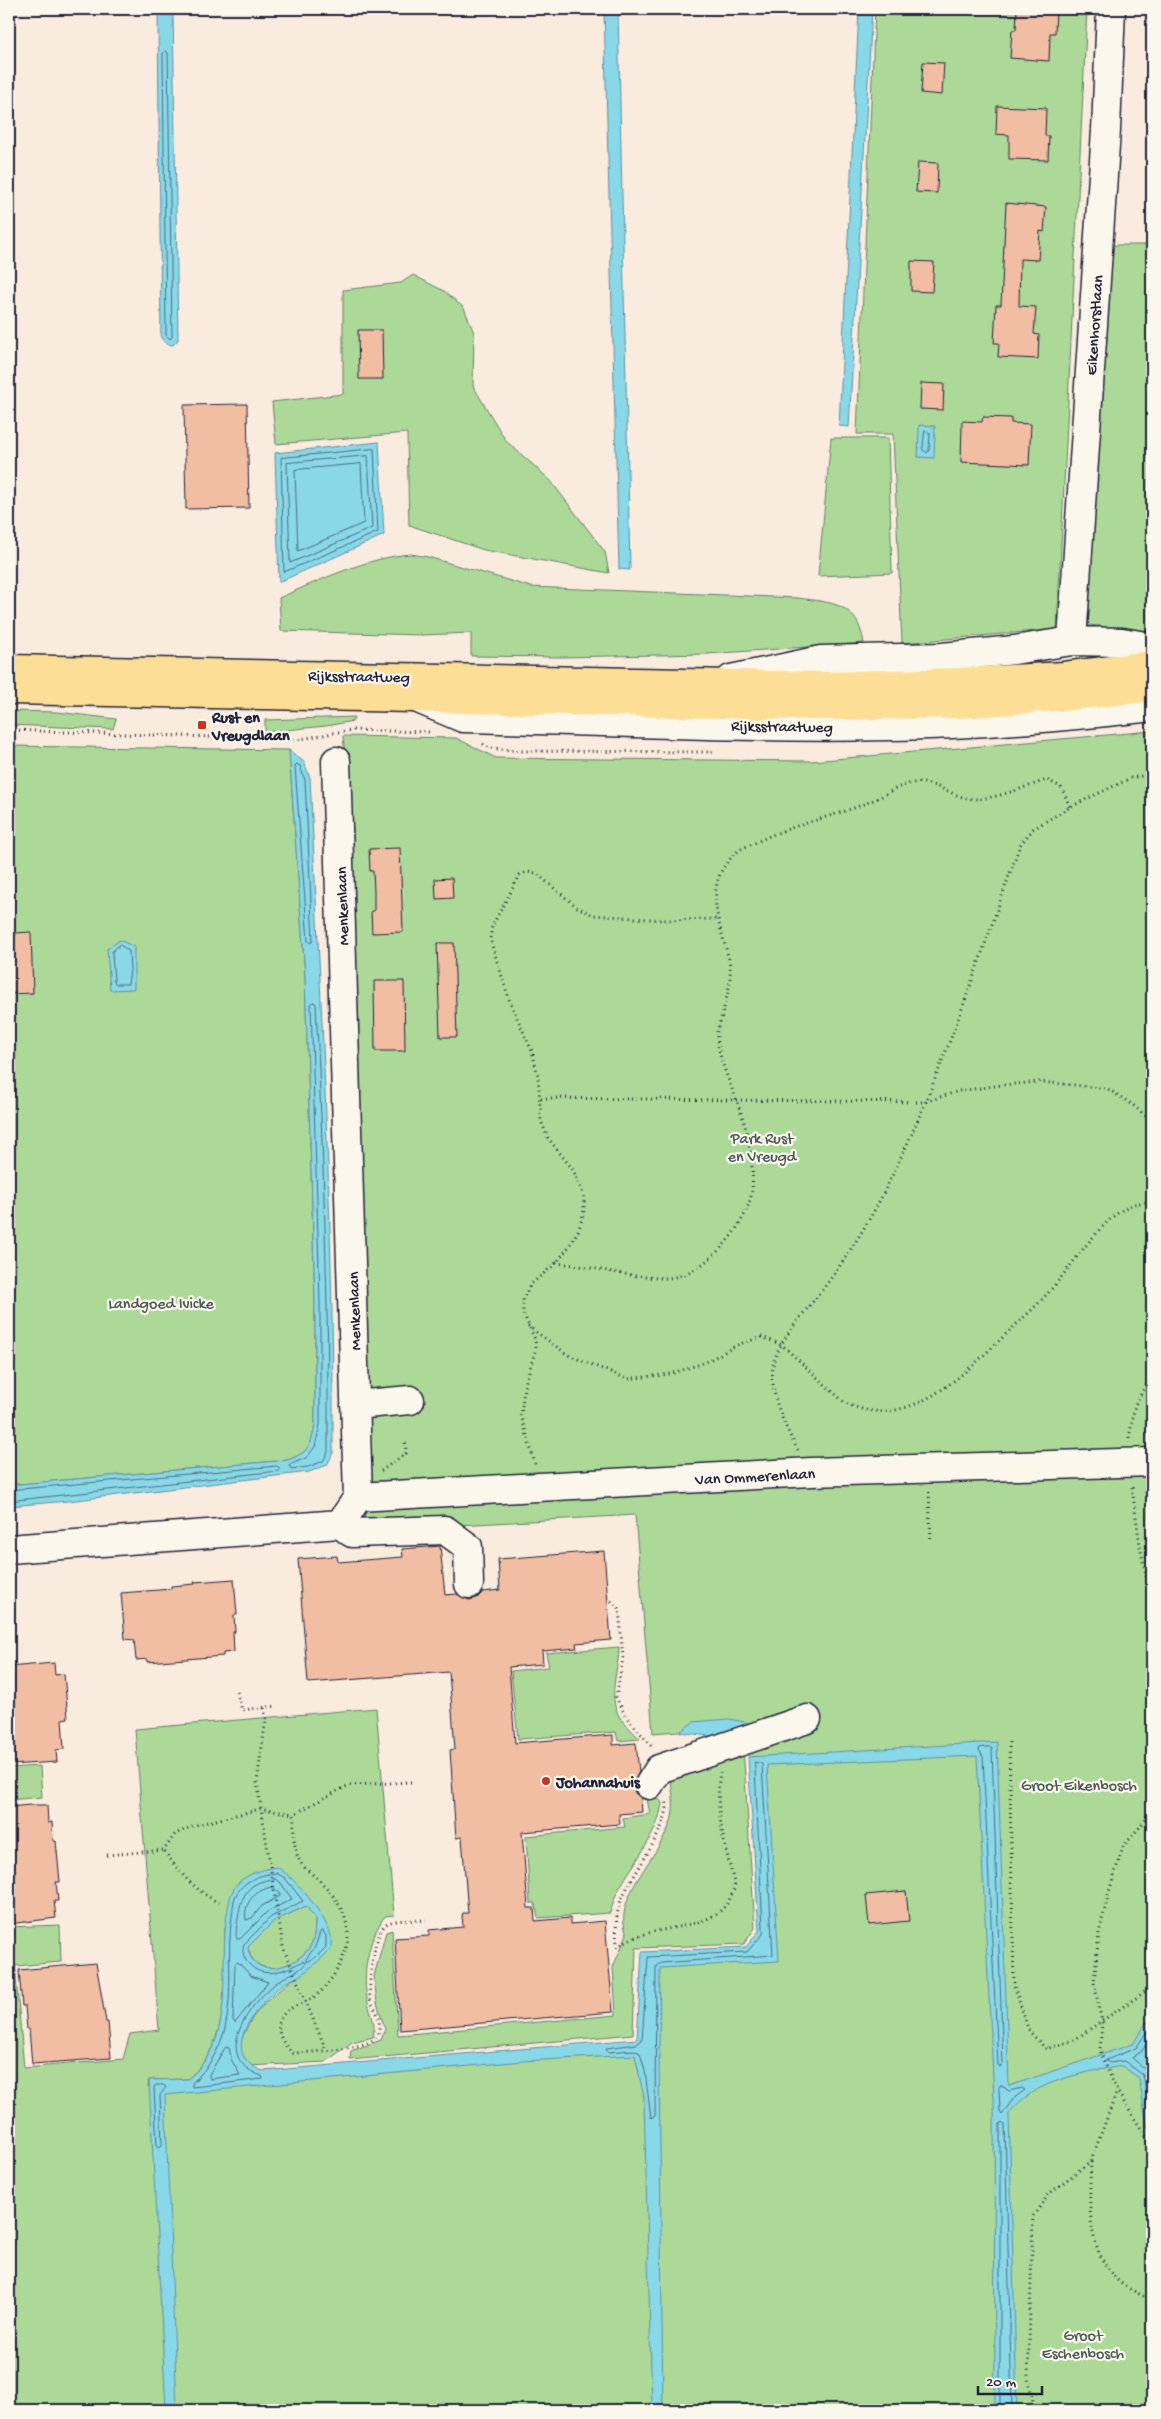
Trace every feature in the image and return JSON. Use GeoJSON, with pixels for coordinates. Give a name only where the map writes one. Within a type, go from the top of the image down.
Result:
{"type":"FeatureCollection","features":[{"type":"Feature","properties":{"kind":"main road","name":"Rijksstraatweg"},"geometry":{"type":"LineString","coordinates":[[9,668],[824,686],[960,682],[1064,676],[1152,665]]}},
{"type":"Feature","properties":{"kind":"main road","name":"Rijksstraatweg"},"geometry":{"type":"LineString","coordinates":[[9,690],[120,694],[821,706],[960,704],[1071,696],[1152,686]]}},
{"type":"Feature","properties":{"kind":"street","name":"Eikenhorstlaan"},"geometry":{"type":"LineString","coordinates":[[1072,640],[1106,130],[1111,9]]}},
{"type":"Feature","properties":{"kind":"street","name":"Rijksstraatweg"},"geometry":{"type":"LineString","coordinates":[[710,683],[821,660],[942,657],[1014,650],[1072,640],[1122,642],[1152,647]]}},
{"type":"Feature","properties":{"kind":"street","name":"Rijksstraatweg"},"geometry":{"type":"LineString","coordinates":[[414,698],[463,718],[825,726],[954,724],[1152,707]]}},
{"type":"Feature","properties":{"kind":"street","name":"Menkenlaan"},"geometry":{"type":"LineString","coordinates":[[336,761],[358,1497]]}},
{"type":"Feature","properties":{"kind":"street"},"geometry":{"type":"LineString","coordinates":[[355,1405],[410,1400]]}},
{"type":"Feature","properties":{"kind":"street","name":"Van Ommerenlaan"},"geometry":{"type":"LineString","coordinates":[[358,1497],[811,1472],[928,1470],[1140,1462]]}},
{"type":"Feature","properties":{"kind":"street"},"geometry":{"type":"LineString","coordinates":[[340,1524],[358,1497]]}},
{"type":"Feature","properties":{"kind":"street"},"geometry":{"type":"LineString","coordinates":[[9,1549],[340,1524],[352,1533],[445,1530],[468,1547],[469,1584]]}},
{"type":"Feature","properties":{"kind":"street"},"geometry":{"type":"LineString","coordinates":[[649,1785],[659,1768],[807,1719]]}},
{"type":"Feature","properties":{"kind":"path"},"geometry":{"type":"LineString","coordinates":[[9,730],[296,740],[306,738]]}},
{"type":"Feature","properties":{"kind":"path"},"geometry":{"type":"LineString","coordinates":[[811,1472],[781,1419],[774,1388],[774,1361],[782,1344],[854,1242],[879,1202],[903,1155],[972,984],[1020,845],[1033,829],[1070,807],[1131,778],[1152,774]]}},
{"type":"Feature","properties":{"kind":"path"},"geometry":{"type":"LineString","coordinates":[[556,1263],[668,1278],[706,1262],[728,1241],[742,1218],[752,1192],[752,1161],[737,1099],[724,1065],[716,1035],[730,985],[729,962],[716,919],[714,891],[722,870],[737,852],[792,827],[870,802],[912,783],[925,782],[968,799],[989,797],[1047,780],[1061,787],[1070,807]]}},
{"type":"Feature","properties":{"kind":"path"},"geometry":{"type":"LineString","coordinates":[[542,1486],[521,1415],[524,1388],[536,1348],[523,1314],[523,1299],[530,1285],[556,1263],[568,1248],[579,1229],[584,1211],[584,1196],[574,1171],[548,1138],[541,1121],[540,1098],[532,1051],[510,1002],[490,939],[492,926],[520,875],[527,872],[536,873],[577,907],[593,915],[664,920],[716,919]]}},
{"type":"Feature","properties":{"kind":"path"},"geometry":{"type":"LineString","coordinates":[[540,1098],[925,1102],[959,1091],[1039,1082],[1108,1089],[1133,1105],[1152,1122]]}},
{"type":"Feature","properties":{"kind":"path"},"geometry":{"type":"LineString","coordinates":[[527,1325],[568,1355],[626,1379],[670,1374],[706,1362],[739,1344],[762,1336],[782,1344],[844,1402],[856,1409],[887,1411],[917,1404],[946,1388],[980,1359],[1048,1294],[1107,1222],[1132,1205],[1152,1201]]}},
{"type":"Feature","properties":{"kind":"path"},"geometry":{"type":"LineString","coordinates":[[1152,1374],[1135,1406],[1130,1434],[1140,1462],[1140,1546],[1152,1604]]}},
{"type":"Feature","properties":{"kind":"path"},"geometry":{"type":"LineString","coordinates":[[358,1497],[370,1480],[406,1453],[405,1439]]}},
{"type":"Feature","properties":{"kind":"path"},"geometry":{"type":"LineString","coordinates":[[928,1470],[931,1541]]}},
{"type":"Feature","properties":{"kind":"path"},"geometry":{"type":"LineString","coordinates":[[236,1692],[242,1710],[278,1706]]}},
{"type":"Feature","properties":{"kind":"path"},"geometry":{"type":"LineString","coordinates":[[264,1708],[266,1718],[257,1782],[268,1863],[279,1924],[286,1954],[326,2050]]}},
{"type":"Feature","properties":{"kind":"path"},"geometry":{"type":"LineString","coordinates":[[1009,1742],[1014,1985],[1029,2030],[1046,2049],[1074,2040],[1152,1987]]}},
{"type":"Feature","properties":{"kind":"path"},"geometry":{"type":"LineString","coordinates":[[617,1947],[629,1938],[665,1928],[691,1925],[710,1918],[726,1905],[735,1887],[719,1822],[717,1796],[721,1768],[728,1745]]}},
{"type":"Feature","properties":{"kind":"path"},"geometry":{"type":"LineString","coordinates":[[164,1850],[175,1834],[196,1825],[260,1809],[294,1814],[349,1785],[411,1782]]}},
{"type":"Feature","properties":{"kind":"path"},"geometry":{"type":"LineString","coordinates":[[1152,1812],[1123,1847],[1099,1933],[1094,1982],[1102,2022],[1100,2050],[1117,2091],[1152,2146]]}},
{"type":"Feature","properties":{"kind":"path"},"geometry":{"type":"LineString","coordinates":[[294,1814],[294,1839],[301,1863],[340,1903],[346,1925],[346,1949],[334,1973],[315,1997],[286,2012],[279,2022],[284,2045],[294,2053],[364,2044],[375,2038],[379,2031],[379,2019],[370,2000],[369,1976],[382,1929],[388,1923],[426,1920]]}},
{"type":"Feature","properties":{"kind":"path"},"geometry":{"type":"LineString","coordinates":[[107,1855],[164,1850]]}},
{"type":"Feature","properties":{"kind":"path"},"geometry":{"type":"LineString","coordinates":[[164,1850],[178,1870],[201,1893],[220,1903]]}},
{"type":"Feature","properties":{"kind":"path"},"geometry":{"type":"LineString","coordinates":[[1117,2091],[1091,2161],[1088,2204],[1095,2246],[1116,2279],[1152,2301]]}},
{"type":"Feature","properties":{"kind":"path"},"geometry":{"type":"LineString","coordinates":[[1035,2410],[1028,2378],[1033,2216],[1049,2194],[1091,2161]]}},
{"type":"Feature","properties":{"kind":"green space"},"geometry":{"type":"Polygon","coordinates":[[[875,9],[1087,9],[1057,629],[902,643],[893,434],[857,434],[875,9]]]}},
{"type":"Feature","properties":{"kind":"green space"},"geometry":{"type":"Polygon","coordinates":[[[1108,245],[1152,245],[1152,631],[1088,625],[1108,245]]]}},
{"type":"Feature","properties":{"kind":"green space"},"geometry":{"type":"Polygon","coordinates":[[[413,275],[444,291],[464,308],[474,333],[473,386],[506,441],[550,480],[605,552],[609,573],[484,550],[409,525],[407,433],[276,444],[272,402],[343,394],[343,290],[401,283],[413,275]]]}},
{"type":"Feature","properties":{"kind":"green space"},"geometry":{"type":"Polygon","coordinates":[[[831,438],[888,438],[892,573],[818,576],[831,438]]]}},
{"type":"Feature","properties":{"kind":"green space"},"geometry":{"type":"Polygon","coordinates":[[[411,554],[428,557],[531,587],[798,598],[822,601],[841,607],[856,619],[864,643],[707,654],[561,657],[471,656],[471,633],[422,635],[281,631],[279,598],[327,577],[361,565],[411,554]]]}},
{"type":"Feature","properties":{"kind":"green space"},"geometry":{"type":"Polygon","coordinates":[[[9,711],[57,712],[116,719],[113,729],[9,725],[9,711]]]}},
{"type":"Feature","properties":{"kind":"green space"},"geometry":{"type":"Polygon","coordinates":[[[354,717],[353,721],[326,726],[265,732],[265,720],[354,717]]]}},
{"type":"Feature","properties":{"kind":"green space","name":"Park Rust en Vreugd"},"geometry":{"type":"Polygon","coordinates":[[[1152,731],[1152,2410],[9,2410],[9,2109],[14,2107],[9,2107],[9,1927],[60,1925],[61,1962],[15,1966],[24,2068],[123,2059],[130,2034],[159,2030],[135,1729],[376,1708],[394,1915],[385,1916],[379,1925],[370,1946],[366,1969],[366,1992],[374,2022],[373,2037],[352,2042],[326,2062],[249,2066],[243,2056],[240,2045],[247,2027],[255,2014],[275,1993],[331,1948],[320,1916],[304,1892],[225,1928],[223,2010],[219,2029],[212,2047],[202,2064],[188,2079],[149,2080],[148,2087],[647,2047],[650,1959],[766,1953],[757,1766],[743,1748],[755,1928],[744,1944],[636,1948],[633,2034],[350,2060],[351,2051],[381,2040],[385,2029],[377,2003],[374,1976],[386,1932],[392,1930],[398,2035],[616,2015],[613,1967],[627,1934],[624,1920],[626,1906],[640,1876],[667,1831],[672,1817],[673,1801],[670,1775],[727,1727],[653,1733],[635,1515],[353,1531],[363,1510],[353,830],[343,736],[456,738],[496,758],[812,761],[1152,731]]]}},
{"type":"Feature","properties":{"kind":"green space","name":"Landgoed Ivicke"},"geometry":{"type":"Polygon","coordinates":[[[9,746],[289,750],[305,975],[315,1302],[315,1425],[312,1438],[305,1451],[288,1460],[9,1485],[9,746]]]}},
{"type":"Feature","properties":{"kind":"green space"},"geometry":{"type":"Polygon","coordinates":[[[619,1647],[614,1682],[616,1708],[621,1719],[640,1739],[618,1741],[616,1732],[518,1739],[511,1671],[549,1667],[546,1653],[619,1647]]]}},
{"type":"Feature","properties":{"kind":"green space"},"geometry":{"type":"Polygon","coordinates":[[[40,1766],[42,1797],[9,1800],[9,1768],[40,1766]]]}},
{"type":"Feature","properties":{"kind":"green space"},"geometry":{"type":"Polygon","coordinates":[[[645,1789],[653,1791],[662,1803],[660,1814],[651,1836],[617,1893],[610,1913],[538,1918],[535,1903],[530,1903],[526,1836],[625,1827],[623,1818],[650,1814],[645,1789]]]}},
{"type":"Feature","properties":{"kind":"green space"},"geometry":{"type":"Polygon","coordinates":[[[306,1906],[315,1918],[315,1924],[311,1945],[305,1953],[287,1964],[277,1967],[267,1968],[259,1965],[252,1958],[248,1947],[274,1921],[306,1906]]]}},
{"type":"Feature","properties":{"kind":"water"},"geometry":{"type":"Polygon","coordinates":[[[158,9],[173,9],[178,340],[173,345],[166,344],[161,338],[158,9]]]}},
{"type":"Feature","properties":{"kind":"water"},"geometry":{"type":"Polygon","coordinates":[[[604,9],[618,9],[630,570],[619,569],[604,9]]]}},
{"type":"Feature","properties":{"kind":"water"},"geometry":{"type":"Polygon","coordinates":[[[859,9],[872,9],[849,427],[839,426],[859,9]]]}},
{"type":"Feature","properties":{"kind":"water"},"geometry":{"type":"Polygon","coordinates":[[[919,425],[935,426],[934,458],[918,457],[919,425]]]}},
{"type":"Feature","properties":{"kind":"water"},"geometry":{"type":"Polygon","coordinates":[[[379,442],[384,535],[279,582],[275,453],[379,442]]]}},
{"type":"Feature","properties":{"kind":"water"},"geometry":{"type":"Polygon","coordinates":[[[289,750],[304,762],[310,778],[329,1200],[333,1453],[327,1465],[309,1472],[68,1501],[9,1506],[9,1485],[288,1460],[305,1451],[312,1438],[315,1425],[315,1302],[305,975],[289,750]]]}},
{"type":"Feature","properties":{"kind":"water"},"geometry":{"type":"Polygon","coordinates":[[[120,940],[134,947],[134,989],[110,990],[107,949],[120,940]]]}},
{"type":"Feature","properties":{"kind":"water"},"geometry":{"type":"Polygon","coordinates":[[[729,1719],[759,1725],[716,1737],[680,1732],[693,1722],[729,1719]]]}},
{"type":"Feature","properties":{"kind":"water"},"geometry":{"type":"Polygon","coordinates":[[[997,1742],[1009,2086],[1133,2044],[1146,2023],[1152,2022],[1152,2133],[1147,2126],[1139,2078],[1122,2066],[1076,2075],[1045,2086],[1031,2093],[1009,2114],[1017,2410],[995,2410],[994,2098],[977,1756],[767,1765],[779,1961],[660,1968],[659,2056],[663,2410],[652,2410],[644,2098],[635,2055],[523,2061],[165,2095],[177,2410],[166,2410],[149,2080],[188,2079],[204,2062],[214,2044],[220,2024],[223,2002],[227,1914],[235,1886],[251,1874],[277,1867],[292,1879],[308,1897],[321,1916],[331,1937],[331,1949],[308,1970],[272,1993],[253,2016],[246,2029],[242,2041],[242,2053],[249,2063],[263,2071],[637,2039],[642,1952],[746,1947],[759,1931],[748,1757],[997,1742]],[[306,1906],[274,1921],[248,1947],[251,1958],[258,1965],[267,1968],[287,1965],[297,1960],[311,1945],[314,1935],[315,1918],[306,1906]]]}},
{"type":"Feature","properties":{"kind":"building"},"geometry":{"type":"Polygon","coordinates":[[[1017,9],[1056,9],[1055,33],[1050,33],[1049,61],[1010,58],[1012,30],[1016,30],[1017,9]]]}},
{"type":"Feature","properties":{"kind":"building"},"geometry":{"type":"Polygon","coordinates":[[[923,62],[944,63],[942,95],[921,93],[923,62]]]}},
{"type":"Feature","properties":{"kind":"building"},"geometry":{"type":"Polygon","coordinates":[[[997,106],[1046,108],[1045,136],[1049,136],[1048,160],[1009,159],[1009,135],[996,134],[997,106]]]}},
{"type":"Feature","properties":{"kind":"building"},"geometry":{"type":"Polygon","coordinates":[[[918,162],[938,163],[937,193],[916,192],[918,162]]]}},
{"type":"Feature","properties":{"kind":"building"},"geometry":{"type":"Polygon","coordinates":[[[1006,203],[1046,207],[1044,232],[1040,231],[1038,260],[1020,259],[1019,306],[1036,307],[1034,334],[1039,335],[1038,359],[998,357],[999,343],[994,343],[996,305],[1001,305],[1006,203]]]}},
{"type":"Feature","properties":{"kind":"building"},"geometry":{"type":"Polygon","coordinates":[[[911,261],[934,262],[932,292],[911,291],[911,261]]]}},
{"type":"Feature","properties":{"kind":"building"},"geometry":{"type":"Polygon","coordinates":[[[358,330],[382,330],[383,379],[359,379],[358,330]]]}},
{"type":"Feature","properties":{"kind":"building"},"geometry":{"type":"Polygon","coordinates":[[[921,383],[944,384],[943,410],[920,409],[921,383]]]}},
{"type":"Feature","properties":{"kind":"building"},"geometry":{"type":"Polygon","coordinates":[[[247,404],[249,508],[186,509],[184,405],[247,404]]]}},
{"type":"Feature","properties":{"kind":"building"},"geometry":{"type":"Polygon","coordinates":[[[983,417],[1011,418],[1011,423],[1031,424],[1029,465],[961,462],[962,421],[982,422],[983,417]]]}},
{"type":"Feature","properties":{"kind":"building"},"geometry":{"type":"Polygon","coordinates":[[[400,848],[403,932],[372,933],[371,911],[374,911],[374,891],[373,871],[370,871],[369,849],[400,848]]]}},
{"type":"Feature","properties":{"kind":"building"},"geometry":{"type":"Polygon","coordinates":[[[452,878],[453,898],[436,899],[435,879],[452,878]]]}},
{"type":"Feature","properties":{"kind":"building"},"geometry":{"type":"Polygon","coordinates":[[[31,932],[33,993],[9,994],[9,936],[15,936],[15,933],[31,932]]]}},
{"type":"Feature","properties":{"kind":"building"},"geometry":{"type":"Polygon","coordinates":[[[437,943],[454,943],[457,1037],[440,1037],[437,943]]]}},
{"type":"Feature","properties":{"kind":"building"},"geometry":{"type":"Polygon","coordinates":[[[374,981],[404,981],[405,1051],[375,1051],[374,981]]]}},
{"type":"Feature","properties":{"kind":"building","name":"Johannahuis"},"geometry":{"type":"Polygon","coordinates":[[[440,1546],[445,1595],[457,1594],[469,1600],[477,1598],[483,1592],[500,1590],[498,1559],[604,1551],[611,1640],[576,1643],[577,1648],[542,1651],[543,1664],[509,1667],[515,1743],[613,1735],[613,1745],[636,1743],[639,1772],[633,1785],[635,1793],[641,1798],[642,1812],[619,1814],[620,1824],[522,1832],[528,1908],[534,1908],[535,1921],[570,1918],[570,1924],[605,1921],[613,2012],[400,2030],[395,1938],[429,1936],[429,1930],[463,1927],[463,1913],[468,1913],[462,1837],[456,1838],[450,1750],[455,1749],[449,1672],[308,1683],[298,1559],[337,1556],[338,1562],[403,1557],[402,1549],[440,1546]]]}},
{"type":"Feature","properties":{"kind":"building"},"geometry":{"type":"Polygon","coordinates":[[[234,1579],[237,1615],[234,1615],[234,1652],[223,1653],[223,1656],[147,1662],[147,1659],[136,1660],[134,1640],[125,1639],[121,1593],[171,1589],[171,1586],[195,1584],[194,1582],[234,1579]]]}},
{"type":"Feature","properties":{"kind":"building"},"geometry":{"type":"Polygon","coordinates":[[[54,1663],[55,1675],[64,1674],[68,1718],[62,1719],[64,1749],[56,1750],[57,1762],[9,1765],[9,1667],[54,1663]]]}},
{"type":"Feature","properties":{"kind":"building"},"geometry":{"type":"Polygon","coordinates":[[[47,1805],[48,1823],[52,1822],[53,1841],[56,1841],[60,1882],[56,1882],[58,1901],[54,1901],[56,1918],[9,1924],[9,1807],[47,1805]]]}},
{"type":"Feature","properties":{"kind":"building"},"geometry":{"type":"Polygon","coordinates":[[[906,1891],[909,1921],[869,1925],[866,1895],[906,1891]]]}},
{"type":"Feature","properties":{"kind":"building"},"geometry":{"type":"Polygon","coordinates":[[[96,1963],[106,2022],[108,2022],[111,2058],[32,2064],[29,2029],[27,2029],[25,2006],[22,2006],[19,1970],[96,1963]]]}},
{"type":"Feature","properties":{"kind":"place","name":"Rust en Vreugdlaan"},"geometry":{"type":"Point","coordinates":[202,725]}},
{"type":"Feature","properties":{"kind":"place","name":"Johannahuis"},"geometry":{"type":"Point","coordinates":[546,1781]}},
{"type":"Feature","properties":{"kind":"park label","name":"Groot Eikenbosch"},"geometry":{"type":"Point","coordinates":[1079,1784]}},
{"type":"Feature","properties":{"kind":"park label","name":"Groot Eschenbosch"},"geometry":{"type":"Point","coordinates":[1083,2343]}}]}
